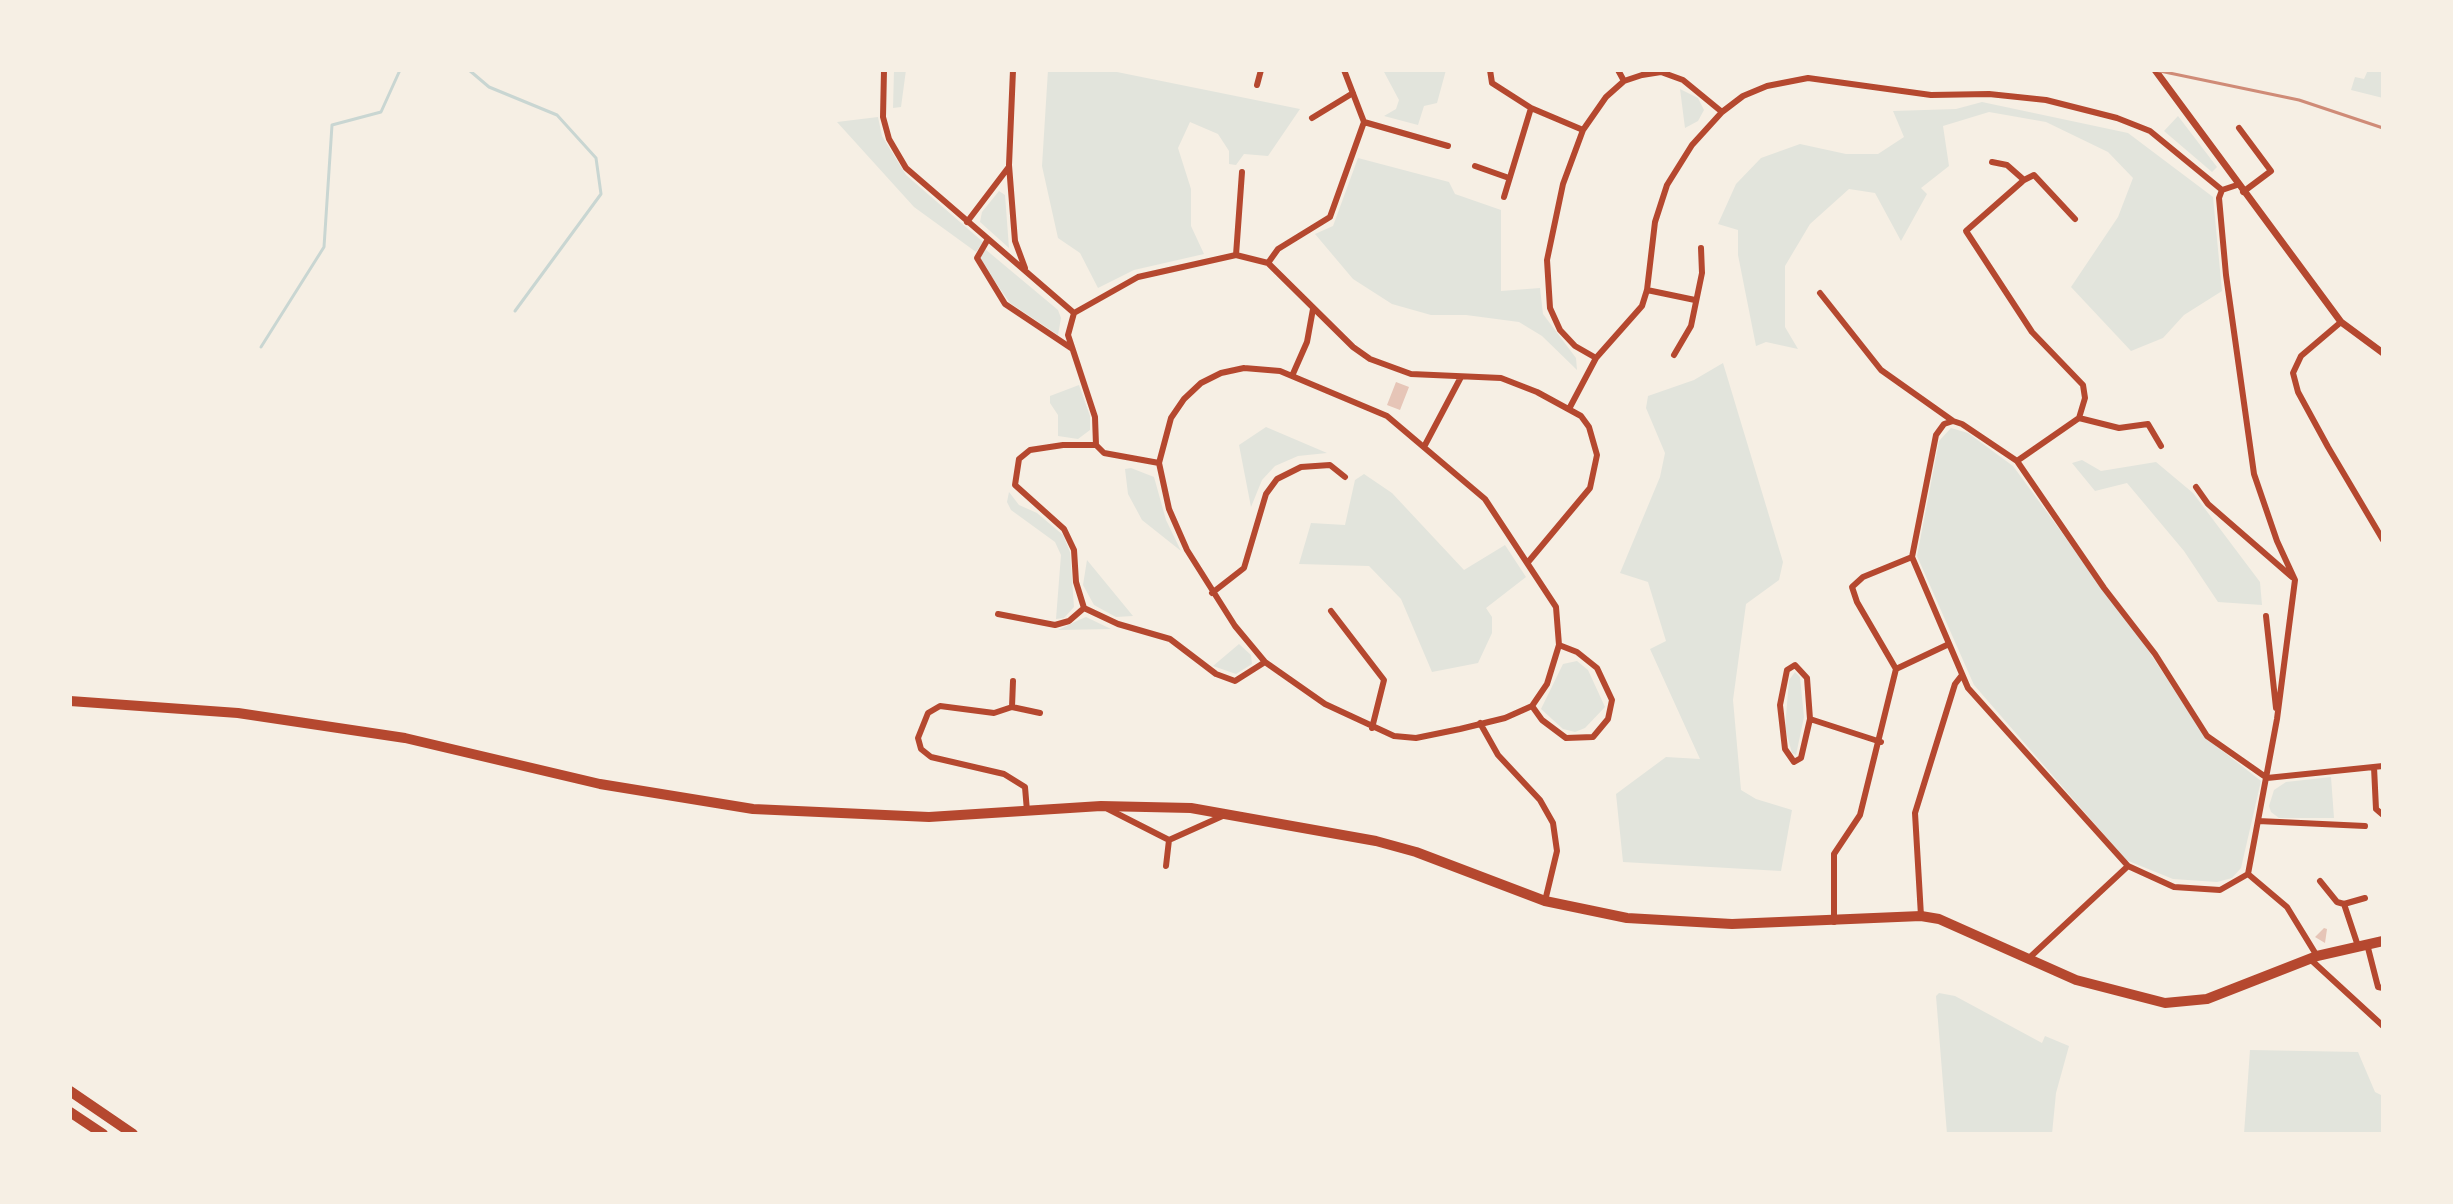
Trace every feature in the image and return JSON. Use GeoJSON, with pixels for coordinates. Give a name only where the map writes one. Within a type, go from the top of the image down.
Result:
{"type":"FeatureCollection","features":[{"type":"Feature","properties":{"kind":"highway"},"geometry":{"type":"LineString","coordinates":[[70,701],[238,713],[405,738],[600,784],[723,805],[906,817],[1151,804],[1228,814],[1344,833],[1416,852],[1572,909],[1659,921],[1834,922],[1921,916],[1966,928],[2028,959],[2091,985],[2177,1003],[2207,999],[2314,958],[2383,941]]}},
{"type":"Feature","properties":{"kind":"highway"},"geometry":{"type":"LineString","coordinates":[[70,1091],[133,1134]]}},
{"type":"Feature","properties":{"kind":"highway"},"geometry":{"type":"LineString","coordinates":[[70,1112],[103,1134]]}},
{"type":"Feature","properties":{"kind":"street"},"geometry":{"type":"LineString","coordinates":[[884,70],[882,107],[897,155],[906,168],[1074,313]]}},
{"type":"Feature","properties":{"kind":"street"},"geometry":{"type":"LineString","coordinates":[[1013,70],[1009,165],[1015,241],[1027,273]]}},
{"type":"Feature","properties":{"kind":"street"},"geometry":{"type":"LineString","coordinates":[[1257,85],[1261,70]]}},
{"type":"Feature","properties":{"kind":"street"},"geometry":{"type":"LineString","coordinates":[[1268,263],[1278,249],[1330,217],[1364,122],[1344,70]]}},
{"type":"Feature","properties":{"kind":"street"},"geometry":{"type":"LineString","coordinates":[[1490,70],[1492,83],[1531,108],[1583,130]]}},
{"type":"Feature","properties":{"kind":"street"},"geometry":{"type":"LineString","coordinates":[[1618,70],[1624,81]]}},
{"type":"Feature","properties":{"kind":"street"},"geometry":{"type":"LineString","coordinates":[[2155,70],[2225,169],[2341,322],[2383,353]]}},
{"type":"Feature","properties":{"kind":"street"},"geometry":{"type":"LineString","coordinates":[[1596,358],[1575,346],[1560,330],[1550,308],[1547,260],[1563,184],[1583,130],[1606,97],[1624,81],[1661,72],[1683,80],[1722,112]]}},
{"type":"Feature","properties":{"kind":"street"},"geometry":{"type":"LineString","coordinates":[[1569,409],[1596,358],[1632,320],[1647,290],[1655,222],[1667,185],[1692,145],[1722,112],[1743,96],[1767,86],[1808,78],[1931,95],[1989,94],[2046,100],[2117,118],[2150,131],[2222,190]]}},
{"type":"Feature","properties":{"kind":"street"},"geometry":{"type":"LineString","coordinates":[[1312,118],[1353,93]]}},
{"type":"Feature","properties":{"kind":"street"},"geometry":{"type":"LineString","coordinates":[[1504,197],[1531,108]]}},
{"type":"Feature","properties":{"kind":"street"},"geometry":{"type":"LineString","coordinates":[[1364,122],[1448,146]]}},
{"type":"Feature","properties":{"kind":"street"},"geometry":{"type":"LineString","coordinates":[[2239,128],[2271,171],[2243,193]]}},
{"type":"Feature","properties":{"kind":"street"},"geometry":{"type":"LineString","coordinates":[[1992,162],[2007,165],[2024,180]]}},
{"type":"Feature","properties":{"kind":"street"},"geometry":{"type":"LineString","coordinates":[[967,222],[1009,165]]}},
{"type":"Feature","properties":{"kind":"street"},"geometry":{"type":"LineString","coordinates":[[1475,166],[1509,178]]}},
{"type":"Feature","properties":{"kind":"street"},"geometry":{"type":"LineString","coordinates":[[2214,181],[2225,169]]}},
{"type":"Feature","properties":{"kind":"street"},"geometry":{"type":"LineString","coordinates":[[1236,255],[1242,172]]}},
{"type":"Feature","properties":{"kind":"street"},"geometry":{"type":"LineString","coordinates":[[2017,461],[2079,418],[2085,398],[2083,385],[2076,374],[2032,332],[1967,235],[1969,226],[2034,175],[2075,219]]}},
{"type":"Feature","properties":{"kind":"street"},"geometry":{"type":"LineString","coordinates":[[2222,190],[2237,185]]}},
{"type":"Feature","properties":{"kind":"street"},"geometry":{"type":"LineString","coordinates":[[1953,421],[1944,424],[1936,435],[1912,557],[1968,688],[2128,866],[2174,887],[2220,890],[2248,874],[2277,719],[2295,580],[2277,541],[2254,474],[2226,275],[2219,198],[2222,190]]}},
{"type":"Feature","properties":{"kind":"street"},"geometry":{"type":"LineString","coordinates":[[988,239],[977,258],[1005,304],[1071,348]]}},
{"type":"Feature","properties":{"kind":"street"},"geometry":{"type":"LineString","coordinates":[[1674,355],[1691,326],[1702,273],[1701,248]]}},
{"type":"Feature","properties":{"kind":"street"},"geometry":{"type":"LineString","coordinates":[[1159,463],[1104,453],[1096,445],[1095,417],[1068,335],[1074,313],[1138,277],[1236,255],[1268,263],[1313,309],[1370,359],[1411,374],[1501,378],[1569,409],[1589,427],[1595,441],[1595,475],[1581,501],[1529,561]]}},
{"type":"Feature","properties":{"kind":"street"},"geometry":{"type":"LineString","coordinates":[[1647,290],[1695,300]]}},
{"type":"Feature","properties":{"kind":"street"},"geometry":{"type":"LineString","coordinates":[[1820,293],[1881,370],[2017,461],[2104,588],[2155,654],[2207,736],[2267,778],[2383,766]]}},
{"type":"Feature","properties":{"kind":"street"},"geometry":{"type":"LineString","coordinates":[[1292,376],[1307,342],[1313,309]]}},
{"type":"Feature","properties":{"kind":"street"},"geometry":{"type":"LineString","coordinates":[[2341,322],[2301,356],[2293,373],[2306,406],[2383,540]]}},
{"type":"Feature","properties":{"kind":"street"},"geometry":{"type":"LineString","coordinates":[[1244,368],[1292,376],[1387,416],[1425,445],[1485,499],[1529,561],[1556,607],[1559,645],[1547,684],[1532,706],[1480,723],[1416,738],[1394,736],[1325,704],[1265,662],[1212,593],[1187,550],[1169,509],[1159,463],[1171,418],[1201,383],[1221,373],[1244,368]]}},
{"type":"Feature","properties":{"kind":"street"},"geometry":{"type":"LineString","coordinates":[[1425,445],[1461,377]]}},
{"type":"Feature","properties":{"kind":"street"},"geometry":{"type":"LineString","coordinates":[[2079,418],[2119,428],[2148,424],[2161,446]]}},
{"type":"Feature","properties":{"kind":"street"},"geometry":{"type":"LineString","coordinates":[[1096,445],[1063,445],[1030,450],[1019,459],[1014,470],[1019,490],[1064,529],[1074,550],[1076,582],[1084,608],[1118,624],[1170,639],[1216,674],[1235,681],[1265,662]]}},
{"type":"Feature","properties":{"kind":"street"},"geometry":{"type":"LineString","coordinates":[[1212,593],[1244,568],[1266,494],[1277,479],[1301,467],[1330,465],[1345,477]]}},
{"type":"Feature","properties":{"kind":"street"},"geometry":{"type":"LineString","coordinates":[[2196,487],[2208,504],[2295,580]]}},
{"type":"Feature","properties":{"kind":"street"},"geometry":{"type":"LineString","coordinates":[[1834,922],[1834,854],[1860,815],[1881,742],[1896,669],[1857,602],[1852,587],[1863,577],[1912,557]]}},
{"type":"Feature","properties":{"kind":"street"},"geometry":{"type":"LineString","coordinates":[[998,614],[1055,625],[1069,621],[1084,608]]}},
{"type":"Feature","properties":{"kind":"street"},"geometry":{"type":"LineString","coordinates":[[1331,611],[1384,680],[1372,728]]}},
{"type":"Feature","properties":{"kind":"street"},"geometry":{"type":"LineString","coordinates":[[2266,616],[2277,719]]}},
{"type":"Feature","properties":{"kind":"street"},"geometry":{"type":"LineString","coordinates":[[1896,669],[1949,644]]}},
{"type":"Feature","properties":{"kind":"street"},"geometry":{"type":"LineString","coordinates":[[1532,706],[1542,720],[1566,738],[1593,737],[1608,719],[1612,700],[1597,668],[1577,652],[1559,645]]}},
{"type":"Feature","properties":{"kind":"street"},"geometry":{"type":"LineString","coordinates":[[1795,665],[1807,678],[1810,719],[1801,758],[1794,762],[1785,749],[1780,705],[1787,670],[1795,665]]}},
{"type":"Feature","properties":{"kind":"street"},"geometry":{"type":"LineString","coordinates":[[1921,916],[1915,813],[1955,684],[1962,675]]}},
{"type":"Feature","properties":{"kind":"street"},"geometry":{"type":"LineString","coordinates":[[1012,707],[1013,681]]}},
{"type":"Feature","properties":{"kind":"street"},"geometry":{"type":"LineString","coordinates":[[1027,811],[1025,787],[1004,774],[931,757],[921,749],[918,738],[928,713],[940,706],[994,713],[1012,707],[1040,713]]}},
{"type":"Feature","properties":{"kind":"street"},"geometry":{"type":"LineString","coordinates":[[1810,719],[1881,742]]}},
{"type":"Feature","properties":{"kind":"street"},"geometry":{"type":"LineString","coordinates":[[1480,723],[1498,755],[1540,800],[1553,823],[1557,851],[1545,901]]}},
{"type":"Feature","properties":{"kind":"street"},"geometry":{"type":"LineString","coordinates":[[2374,767],[2383,773]]}},
{"type":"Feature","properties":{"kind":"street"},"geometry":{"type":"LineString","coordinates":[[2374,767],[2376,809],[2383,815]]}},
{"type":"Feature","properties":{"kind":"street"},"geometry":{"type":"LineString","coordinates":[[1101,806],[1169,840]]}},
{"type":"Feature","properties":{"kind":"street"},"geometry":{"type":"LineString","coordinates":[[1169,840],[1228,814]]}},
{"type":"Feature","properties":{"kind":"street"},"geometry":{"type":"LineString","coordinates":[[2258,821],[2365,826]]}},
{"type":"Feature","properties":{"kind":"street"},"geometry":{"type":"LineString","coordinates":[[1166,866],[1169,840]]}},
{"type":"Feature","properties":{"kind":"street"},"geometry":{"type":"LineString","coordinates":[[2028,959],[2128,866]]}},
{"type":"Feature","properties":{"kind":"street"},"geometry":{"type":"LineString","coordinates":[[2248,874],[2287,907],[2314,958],[2383,1026]]}},
{"type":"Feature","properties":{"kind":"street"},"geometry":{"type":"LineString","coordinates":[[2320,881],[2337,902],[2344,904],[2365,898]]}},
{"type":"Feature","properties":{"kind":"street"},"geometry":{"type":"LineString","coordinates":[[2344,904],[2378,987],[2383,988]]}},
{"type":"Feature","properties":{"kind":"shaded area"},"geometry":{"type":"Polygon","coordinates":[[[894,70],[906,70],[901,107],[893,108],[894,70]]]}},
{"type":"Feature","properties":{"kind":"shaded area"},"geometry":{"type":"Polygon","coordinates":[[[1048,70],[1107,70],[1300,109],[1268,156],[1244,154],[1236,165],[1229,164],[1229,151],[1218,134],[1190,122],[1178,148],[1191,189],[1191,226],[1204,254],[1134,270],[1098,288],[1080,253],[1058,238],[1042,166],[1048,70]]]}},
{"type":"Feature","properties":{"kind":"shaded area"},"geometry":{"type":"Polygon","coordinates":[[[1383,70],[1446,70],[1437,103],[1424,106],[1418,125],[1384,116],[1396,109],[1399,100],[1383,70]]]}},
{"type":"Feature","properties":{"kind":"shaded area"},"geometry":{"type":"Polygon","coordinates":[[[2368,70],[2383,70],[2383,98],[2351,90],[2355,77],[2364,79],[2368,70]]]}},
{"type":"Feature","properties":{"kind":"shaded area"},"geometry":{"type":"Polygon","coordinates":[[[1680,89],[1698,98],[1704,110],[1698,121],[1685,128],[1680,89]]]}},
{"type":"Feature","properties":{"kind":"shaded area"},"geometry":{"type":"Polygon","coordinates":[[[1982,102],[2128,133],[2213,197],[2222,291],[2184,315],[2163,338],[2131,351],[2071,287],[2118,217],[2133,178],[2108,152],[2046,122],[1989,112],[1943,126],[1949,166],[1921,188],[1927,194],[1901,241],[1875,193],[1849,189],[1810,224],[1785,266],[1785,327],[1798,349],[1766,342],[1756,346],[1738,255],[1738,230],[1718,224],[1736,184],[1761,158],[1800,144],[1846,154],[1878,154],[1904,137],[1893,111],[1956,109],[1982,102]]]}},
{"type":"Feature","properties":{"kind":"shaded area"},"geometry":{"type":"Polygon","coordinates":[[[2178,116],[2217,167],[2212,172],[2164,131],[2178,116]]]}},
{"type":"Feature","properties":{"kind":"shaded area"},"geometry":{"type":"Polygon","coordinates":[[[878,117],[882,136],[906,175],[983,242],[976,252],[914,207],[837,122],[878,117]]]}},
{"type":"Feature","properties":{"kind":"shaded area"},"geometry":{"type":"Polygon","coordinates":[[[1358,158],[1449,182],[1455,194],[1501,210],[1501,291],[1540,288],[1543,314],[1576,358],[1577,370],[1542,336],[1519,322],[1466,315],[1431,315],[1392,304],[1353,279],[1315,234],[1333,226],[1358,158]]]}},
{"type":"Feature","properties":{"kind":"shaded area"},"geometry":{"type":"Polygon","coordinates":[[[999,191],[1005,195],[1009,248],[980,222],[982,212],[999,191]]]}},
{"type":"Feature","properties":{"kind":"shaded area"},"geometry":{"type":"Polygon","coordinates":[[[985,249],[1058,310],[1061,318],[1058,335],[1010,303],[982,263],[980,257],[985,249]]]}},
{"type":"Feature","properties":{"kind":"shaded area"},"geometry":{"type":"Polygon","coordinates":[[[1723,363],[1783,562],[1779,580],[1746,604],[1733,700],[1741,790],[1756,799],[1792,810],[1781,871],[1623,862],[1616,794],[1666,757],[1700,759],[1650,649],[1666,641],[1648,582],[1620,573],[1660,477],[1665,453],[1646,408],[1648,396],[1694,380],[1723,363]]]}},
{"type":"Feature","properties":{"kind":"shaded area"},"geometry":{"type":"Polygon","coordinates":[[[1079,385],[1090,416],[1090,430],[1078,439],[1058,436],[1058,415],[1050,403],[1050,396],[1079,385]]]}},
{"type":"Feature","properties":{"kind":"shaded area"},"geometry":{"type":"Polygon","coordinates":[[[1266,427],[1327,453],[1298,456],[1275,466],[1262,480],[1251,507],[1239,445],[1266,427]]]}},
{"type":"Feature","properties":{"kind":"shaded area"},"geometry":{"type":"Polygon","coordinates":[[[1951,428],[1968,433],[2013,466],[2146,647],[2206,738],[2261,781],[2241,868],[2232,878],[2217,882],[2173,879],[2126,860],[1974,685],[1917,556],[1939,441],[1951,428]]]}},
{"type":"Feature","properties":{"kind":"shaded area"},"geometry":{"type":"Polygon","coordinates":[[[2082,460],[2101,471],[2156,462],[2193,493],[2260,582],[2262,605],[2218,602],[2184,551],[2127,483],[2095,491],[2072,463],[2082,460]]]}},
{"type":"Feature","properties":{"kind":"shaded area"},"geometry":{"type":"Polygon","coordinates":[[[1131,468],[1154,477],[1166,520],[1181,551],[1142,520],[1128,494],[1125,469],[1131,468]]]}},
{"type":"Feature","properties":{"kind":"shaded area"},"geometry":{"type":"Polygon","coordinates":[[[1364,474],[1392,493],[1464,570],[1505,545],[1526,577],[1486,608],[1492,617],[1492,633],[1478,663],[1432,672],[1401,599],[1369,566],[1299,564],[1311,523],[1345,525],[1355,480],[1364,474]]]}},
{"type":"Feature","properties":{"kind":"shaded area"},"geometry":{"type":"Polygon","coordinates":[[[1009,492],[1019,505],[1037,513],[1063,535],[1070,552],[1074,607],[1064,618],[1056,619],[1061,555],[1055,542],[1011,510],[1007,502],[1009,492]]]}},
{"type":"Feature","properties":{"kind":"shaded area"},"geometry":{"type":"Polygon","coordinates":[[[1087,560],[1133,616],[1116,617],[1094,605],[1083,585],[1087,560]]]}},
{"type":"Feature","properties":{"kind":"shaded area"},"geometry":{"type":"Polygon","coordinates":[[[1086,617],[1111,629],[1058,630],[1081,619],[1086,617]]]}},
{"type":"Feature","properties":{"kind":"shaded area"},"geometry":{"type":"Polygon","coordinates":[[[1239,644],[1251,655],[1252,664],[1236,674],[1213,666],[1239,644]]]}},
{"type":"Feature","properties":{"kind":"shaded area"},"geometry":{"type":"Polygon","coordinates":[[[1577,661],[1588,670],[1605,707],[1585,728],[1575,732],[1563,729],[1541,709],[1563,664],[1577,661]]]}},
{"type":"Feature","properties":{"kind":"shaded area"},"geometry":{"type":"Polygon","coordinates":[[[1795,672],[1800,677],[1804,717],[1796,755],[1792,753],[1785,728],[1789,680],[1795,672]]]}},
{"type":"Feature","properties":{"kind":"shaded area"},"geometry":{"type":"Polygon","coordinates":[[[2331,777],[2334,818],[2279,818],[2271,812],[2269,806],[2274,790],[2286,782],[2331,777]]]}},
{"type":"Feature","properties":{"kind":"shaded area"},"geometry":{"type":"Polygon","coordinates":[[[1939,993],[1955,996],[2042,1043],[2045,1036],[2069,1046],[2056,1093],[2052,1134],[1947,1134],[1936,996],[1939,993]]]}},
{"type":"Feature","properties":{"kind":"shaded area"},"geometry":{"type":"Polygon","coordinates":[[[2250,1050],[2358,1052],[2375,1092],[2383,1096],[2383,1134],[2244,1134],[2250,1050]]]}},
{"type":"Feature","properties":{"kind":"building"},"geometry":{"type":"Polygon","coordinates":[[[1396,382],[1409,387],[1400,410],[1387,405],[1396,382]]]}},
{"type":"Feature","properties":{"kind":"building"},"geometry":{"type":"Polygon","coordinates":[[[2324,928],[2327,929],[2325,943],[2315,937],[2324,928]]]}},
{"type":"Feature","properties":{"kind":"waterway"},"geometry":{"type":"LineString","coordinates":[[261,347],[324,247],[332,125],[381,112],[400,70]]}},
{"type":"Feature","properties":{"kind":"waterway"},"geometry":{"type":"LineString","coordinates":[[469,70],[489,87],[557,115],[596,158],[601,194],[515,311]]}},
{"type":"Feature","properties":{"kind":"railway"},"geometry":{"type":"LineString","coordinates":[[2155,70],[2299,100],[2383,128]]}}]}
